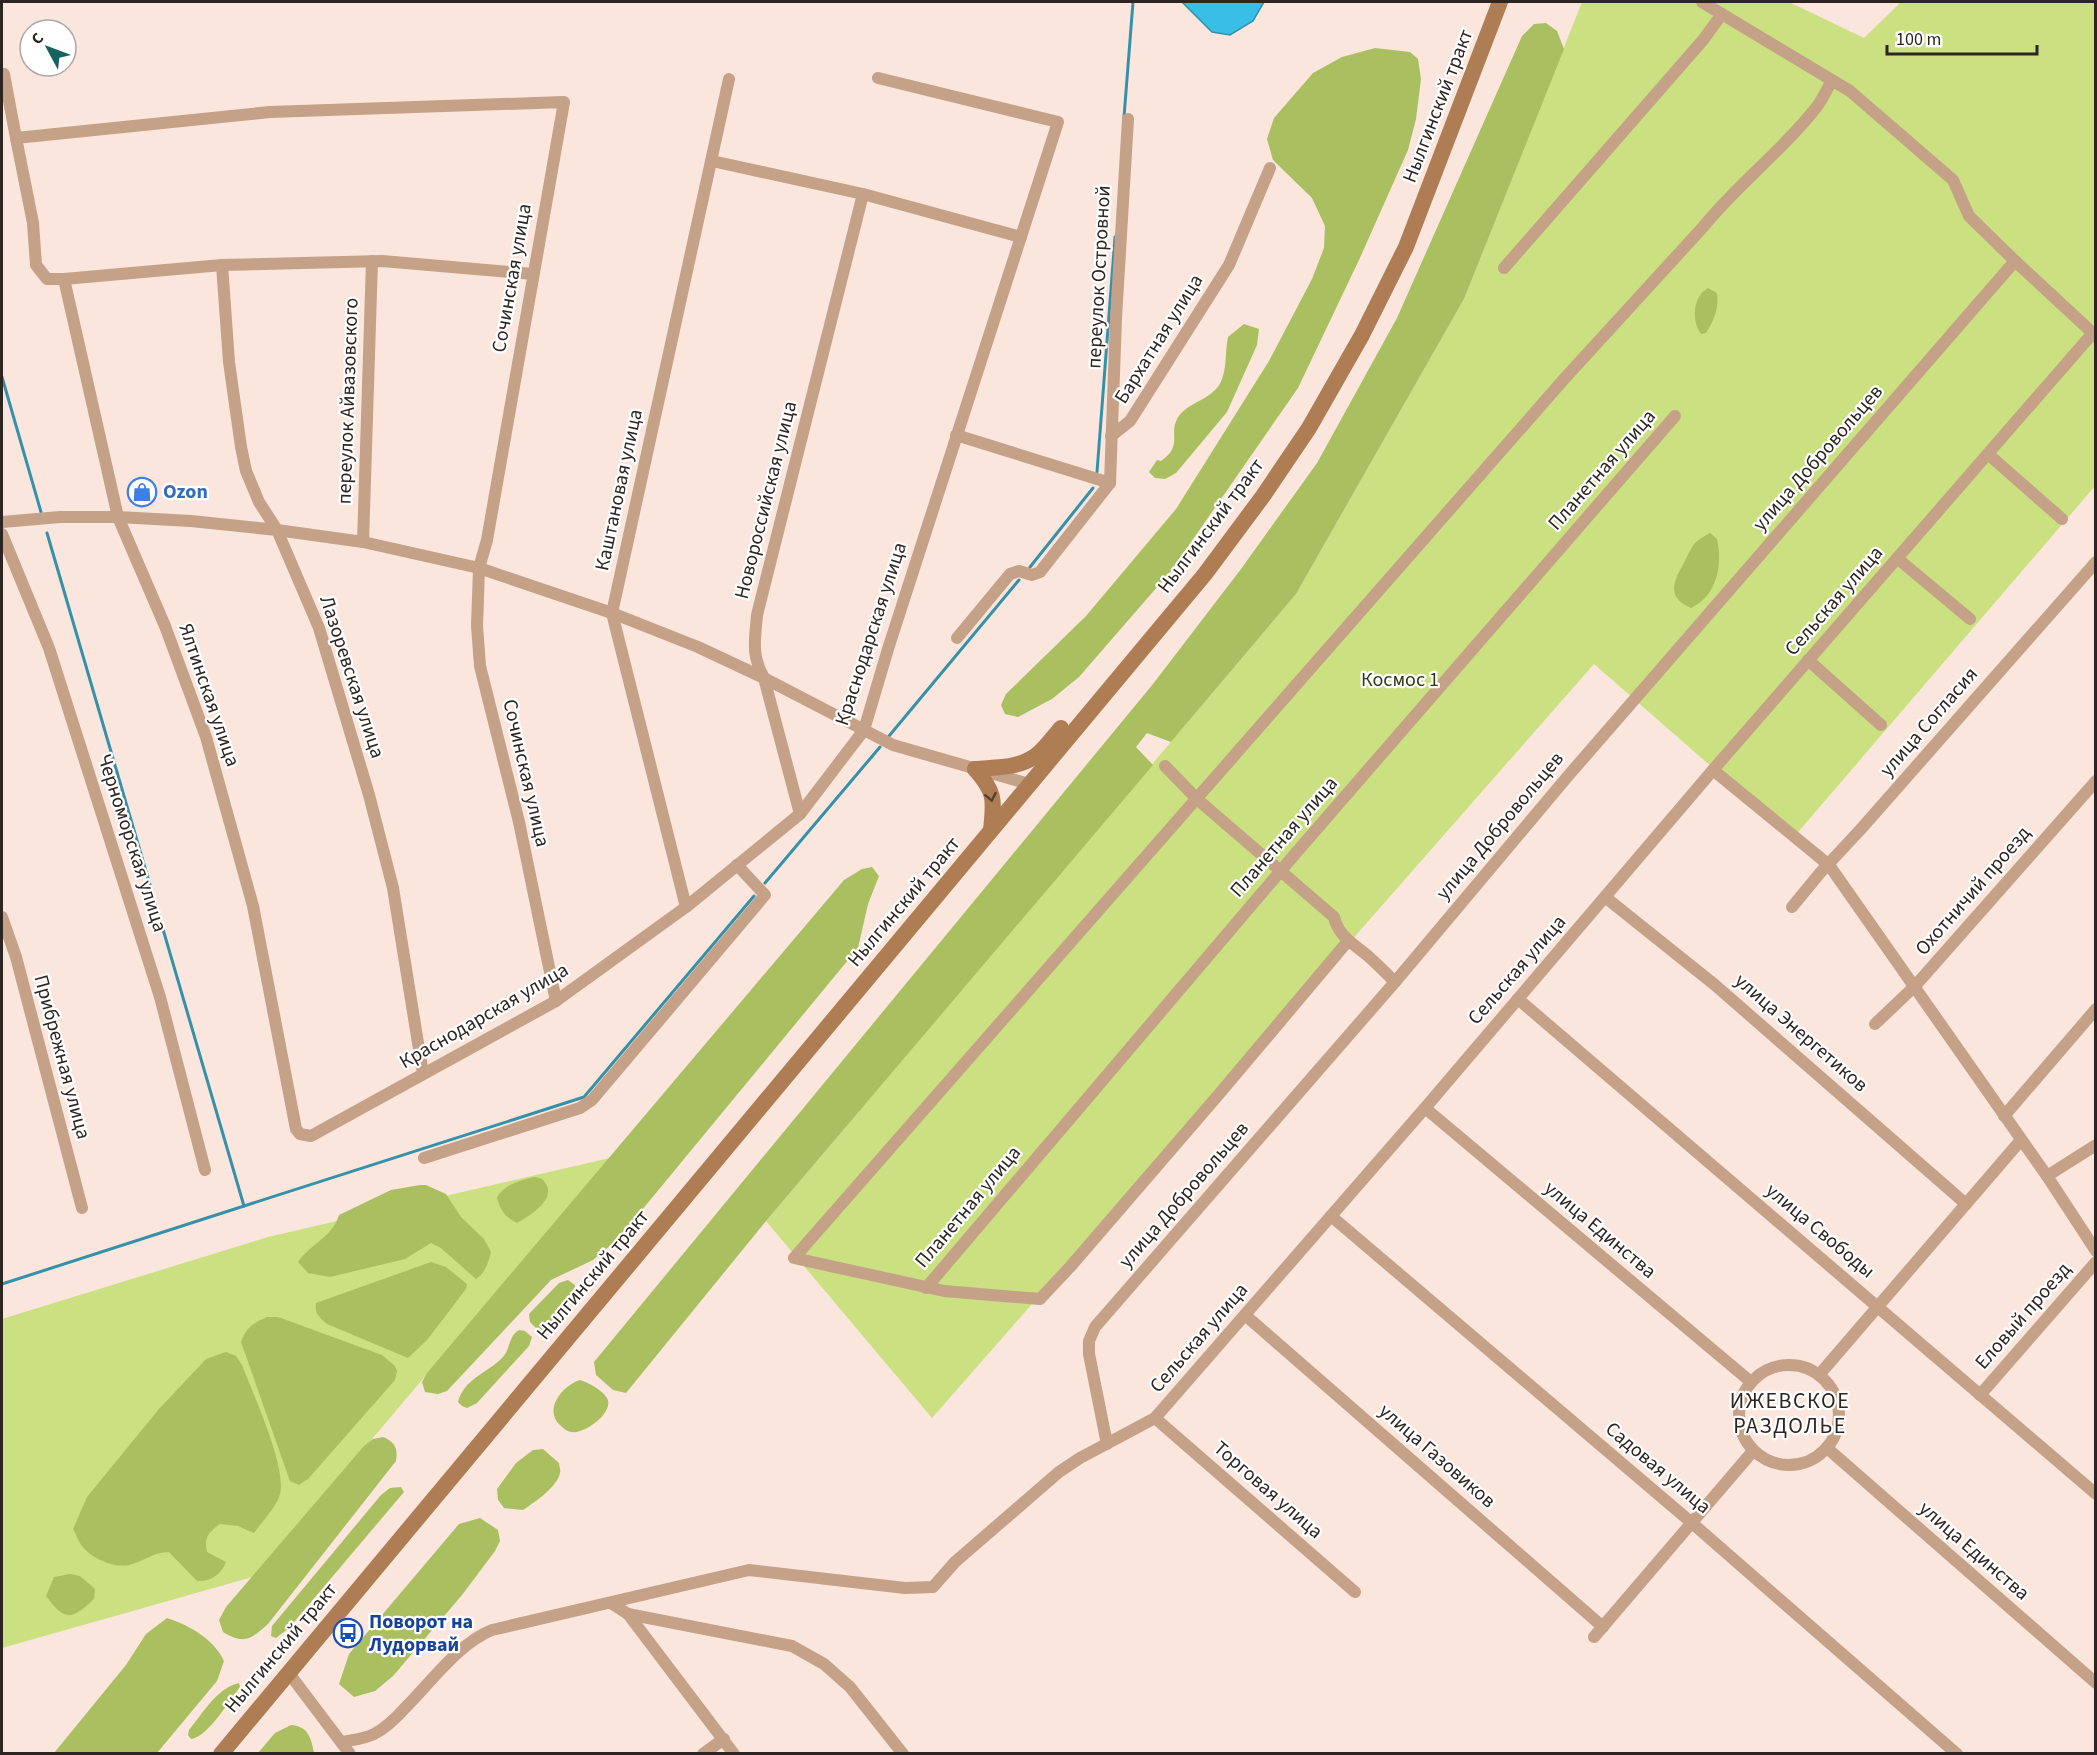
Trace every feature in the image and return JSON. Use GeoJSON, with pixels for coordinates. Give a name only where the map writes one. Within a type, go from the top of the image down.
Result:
{"type":"FeatureCollection","features":[{"type":"Feature","properties":{"kind":"main road","name":"Нылгинский тракт"},"geometry":{"type":"LineString","coordinates":[[221,1754],[1188,593],[1263,496],[1309,428],[1362,335],[1406,247],[1500,2]]}},
{"type":"Feature","properties":{"kind":"main road"},"geometry":{"type":"LineString","coordinates":[[975,769],[1015,765],[1039,754],[1162,610],[1188,593]]}},
{"type":"Feature","properties":{"kind":"main road"},"geometry":{"type":"LineString","coordinates":[[975,769],[987,783],[993,795],[991,830]]}},
{"type":"Feature","properties":{"kind":"street"},"geometry":{"type":"LineString","coordinates":[[1702,2],[1782,48],[1850,91],[1953,180],[1970,216],[2094,335]]}},
{"type":"Feature","properties":{"kind":"street"},"geometry":{"type":"LineString","coordinates":[[1504,268],[1703,40],[1722,14]]}},
{"type":"Feature","properties":{"kind":"street"},"geometry":{"type":"LineString","coordinates":[[4,74],[33,223],[36,265],[48,279],[222,265],[372,261],[533,274]]}},
{"type":"Feature","properties":{"kind":"street","name":"Краснодарская улица"},"geometry":{"type":"LineString","coordinates":[[296,1129],[300,1134],[311,1136],[556,1001],[686,907],[800,814],[864,730],[956,435],[1058,122],[878,78]]}},
{"type":"Feature","properties":{"kind":"street","name":"Каштановая улица"},"geometry":{"type":"LineString","coordinates":[[686,907],[612,612],[729,79]]}},
{"type":"Feature","properties":{"kind":"street"},"geometry":{"type":"LineString","coordinates":[[1348,940],[1220,1094],[1040,1299],[944,1292],[794,1258],[1572,369],[1722,204],[1749,179],[1816,108],[1832,81]]}},
{"type":"Feature","properties":{"kind":"street","name":"Сочинская улица"},"geometry":{"type":"LineString","coordinates":[[16,138],[270,112],[564,102],[487,540],[479,568],[477,626],[480,666],[519,822],[556,1001]]}},
{"type":"Feature","properties":{"kind":"street","name":"переулок Островной"},"geometry":{"type":"LineString","coordinates":[[1111,436],[1116,306],[1128,119]]}},
{"type":"Feature","properties":{"kind":"street"},"geometry":{"type":"LineString","coordinates":[[712,161],[863,194],[1021,237]]}},
{"type":"Feature","properties":{"kind":"street","name":"Бархатная улица"},"geometry":{"type":"LineString","coordinates":[[1111,436],[1130,421],[1229,265],[1270,168]]}},
{"type":"Feature","properties":{"kind":"street","name":"Новороссийская улица"},"geometry":{"type":"LineString","coordinates":[[800,814],[764,678],[755,663],[754,641],[757,615],[863,194]]}},
{"type":"Feature","properties":{"kind":"street","name":"переулок Айвазовского"},"geometry":{"type":"LineString","coordinates":[[363,542],[372,261]]}},
{"type":"Feature","properties":{"kind":"street","name":"улица Добровольцев"},"geometry":{"type":"LineString","coordinates":[[1107,1444],[1089,1354],[1089,1341],[1095,1327],[2015,261]]}},
{"type":"Feature","properties":{"kind":"street","name":"Лазоревская улица"},"geometry":{"type":"LineString","coordinates":[[222,265],[229,362],[246,471],[259,502],[277,530],[319,628],[369,795],[393,888],[423,1074]]}},
{"type":"Feature","properties":{"kind":"street","name":"Ялтинская улица"},"geometry":{"type":"LineString","coordinates":[[64,279],[118,517],[165,626],[206,736],[253,906],[296,1129]]}},
{"type":"Feature","properties":{"kind":"street","name":"Сельская улица"},"geometry":{"type":"LineString","coordinates":[[611,1603],[749,1570],[905,1588],[933,1587],[955,1562],[1059,1472],[1155,1419],[1425,1108],[1808,660],[2094,335]]}},
{"type":"Feature","properties":{"kind":"street","name":"Планетная улица"},"geometry":{"type":"LineString","coordinates":[[926,1287],[1281,870],[1675,416]]}},
{"type":"Feature","properties":{"kind":"street"},"geometry":{"type":"LineString","coordinates":[[956,435],[1110,483]]}},
{"type":"Feature","properties":{"kind":"street"},"geometry":{"type":"LineString","coordinates":[[957,638],[1010,574],[1018,571],[1032,575],[1040,572],[1110,483],[1111,436]]}},
{"type":"Feature","properties":{"kind":"street"},"geometry":{"type":"LineString","coordinates":[[1988,454],[2062,519]]}},
{"type":"Feature","properties":{"kind":"street"},"geometry":{"type":"LineString","coordinates":[[2,522],[60,517],[191,521],[363,542],[479,568],[612,612],[698,647],[764,678],[893,745],[1029,784]]}},
{"type":"Feature","properties":{"kind":"street","name":"Черноморская улица"},"geometry":{"type":"LineString","coordinates":[[2,534],[49,648],[153,974],[205,1170]]}},
{"type":"Feature","properties":{"kind":"street"},"geometry":{"type":"LineString","coordinates":[[1897,558],[1970,619]]}},
{"type":"Feature","properties":{"kind":"street","name":"улица Согласия"},"geometry":{"type":"LineString","coordinates":[[1792,907],[2096,562]]}},
{"type":"Feature","properties":{"kind":"street"},"geometry":{"type":"LineString","coordinates":[[1808,660],[1881,725]]}},
{"type":"Feature","properties":{"kind":"street"},"geometry":{"type":"LineString","coordinates":[[1166,766],[1197,799],[1334,917],[1339,930],[1348,940],[1395,982]]}},
{"type":"Feature","properties":{"kind":"street"},"geometry":{"type":"LineString","coordinates":[[1713,770],[1829,865],[2047,1176],[2096,1251]]}},
{"type":"Feature","properties":{"kind":"street","name":"Охотничий проезд"},"geometry":{"type":"LineString","coordinates":[[1875,1024],[1915,986],[2096,781]]}},
{"type":"Feature","properties":{"kind":"street"},"geometry":{"type":"LineString","coordinates":[[424,1158],[580,1108],[592,1100],[765,895],[737,865]]}},
{"type":"Feature","properties":{"kind":"street","name":"улица Энергетиков"},"geometry":{"type":"LineString","coordinates":[[1605,897],[1715,985],[1966,1204]]}},
{"type":"Feature","properties":{"kind":"street","name":"Прибрежная улица"},"geometry":{"type":"LineString","coordinates":[[2,917],[16,957],[82,1208]]}},
{"type":"Feature","properties":{"kind":"street","name":"улица Свободы"},"geometry":{"type":"LineString","coordinates":[[1518,999],[2096,1494]]}},
{"type":"Feature","properties":{"kind":"street"},"geometry":{"type":"LineString","coordinates":[[2004,1116],[2096,1009]]}},
{"type":"Feature","properties":{"kind":"street","name":"улица Единства"},"geometry":{"type":"LineString","coordinates":[[1425,1108],[1751,1382]]}},
{"type":"Feature","properties":{"kind":"street"},"geometry":{"type":"LineString","coordinates":[[1819,1375],[2021,1140]]}},
{"type":"Feature","properties":{"kind":"street"},"geometry":{"type":"LineString","coordinates":[[2047,1176],[2096,1145]]}},
{"type":"Feature","properties":{"kind":"street","name":"Садовая улица"},"geometry":{"type":"LineString","coordinates":[[1331,1216],[1692,1523],[1957,1754]]}},
{"type":"Feature","properties":{"kind":"street","name":"Еловый проезд"},"geometry":{"type":"LineString","coordinates":[[1980,1395],[2096,1262]]}},
{"type":"Feature","properties":{"kind":"street","name":"улица Газовиков"},"geometry":{"type":"LineString","coordinates":[[1245,1314],[1603,1627]]}},
{"type":"Feature","properties":{"kind":"street"},"geometry":{"type":"LineString","coordinates":[[1784,1366],[1806,1368],[1819,1375],[1830,1387],[1837,1402],[1839,1418],[1835,1434],[1827,1448],[1814,1458],[1799,1464],[1782,1465],[1767,1461],[1753,1451],[1744,1439],[1739,1410],[1743,1395],[1751,1382],[1762,1373],[1784,1366]]}},
{"type":"Feature","properties":{"kind":"street","name":"Торговая улица"},"geometry":{"type":"LineString","coordinates":[[1155,1419],[1354,1592]]}},
{"type":"Feature","properties":{"kind":"street","name":"улица Единства"},"geometry":{"type":"LineString","coordinates":[[1827,1448],[2096,1683]]}},
{"type":"Feature","properties":{"kind":"street"},"geometry":{"type":"LineString","coordinates":[[1594,1637],[1753,1451]]}},
{"type":"Feature","properties":{"kind":"street"},"geometry":{"type":"LineString","coordinates":[[342,1742],[372,1735],[384,1728],[463,1648],[482,1634],[611,1603],[628,1614],[735,1754]]}},
{"type":"Feature","properties":{"kind":"street"},"geometry":{"type":"LineString","coordinates":[[628,1614],[792,1646],[824,1664],[850,1687],[903,1754]]}},
{"type":"Feature","properties":{"kind":"street"},"geometry":{"type":"LineString","coordinates":[[288,1672],[350,1754]]}},
{"type":"Feature","properties":{"kind":"street"},"geometry":{"type":"LineString","coordinates":[[703,1754],[724,1739]]}},
{"type":"Feature","properties":{"kind":"green space","name":"Космос 1"},"geometry":{"type":"Polygon","coordinates":[[[1582,2],[1789,2],[1864,38],[1901,2],[2095,2],[2095,486],[1793,838],[1594,664],[932,1418],[766,1221],[1296,594],[1464,299],[1582,2]]]}},
{"type":"Feature","properties":{"kind":"green space"},"geometry":{"type":"Polygon","coordinates":[[[1546,23],[1557,31],[1564,49],[1464,299],[1296,594],[1171,742],[1147,733],[1136,747],[1153,765],[766,1221],[626,1393],[613,1390],[596,1375],[594,1362],[1153,684],[1241,569],[1317,463],[1397,318],[1522,36],[1534,24],[1546,23]]]}},
{"type":"Feature","properties":{"kind":"green space"},"geometry":{"type":"Polygon","coordinates":[[[1375,48],[1410,52],[1418,59],[1421,79],[1416,119],[1408,150],[1298,388],[1171,571],[1079,677],[1052,699],[1018,717],[1005,714],[1001,705],[1006,694],[1086,616],[1176,509],[1269,361],[1312,279],[1324,248],[1325,226],[1312,198],[1273,160],[1267,139],[1274,118],[1313,73],[1342,57],[1375,48]]]}},
{"type":"Feature","properties":{"kind":"green space"},"geometry":{"type":"Polygon","coordinates":[[[1708,288],[1717,293],[1717,309],[1706,333],[1701,334],[1696,322],[1695,309],[1699,297],[1708,288]]]}},
{"type":"Feature","properties":{"kind":"green space"},"geometry":{"type":"Polygon","coordinates":[[[1244,324],[1259,329],[1257,345],[1227,412],[1176,473],[1165,479],[1155,478],[1149,472],[1157,460],[1161,461],[1172,450],[1177,419],[1187,408],[1213,392],[1218,386],[1225,369],[1228,337],[1244,324]]]}},
{"type":"Feature","properties":{"kind":"green space"},"geometry":{"type":"Polygon","coordinates":[[[1710,533],[1717,539],[1719,549],[1716,579],[1707,596],[1691,608],[1678,599],[1674,588],[1675,581],[1693,545],[1710,533]]]}},
{"type":"Feature","properties":{"kind":"green space"},"geometry":{"type":"Polygon","coordinates":[[[872,867],[879,876],[868,904],[858,948],[618,1239],[593,1260],[551,1280],[447,1391],[438,1394],[425,1392],[422,1382],[427,1373],[844,880],[862,869],[872,867]]]}},
{"type":"Feature","properties":{"kind":"green space"},"geometry":{"type":"Polygon","coordinates":[[[610,1158],[256,1576],[2,1648],[2,1319],[268,1237],[610,1158]]]}},
{"type":"Feature","properties":{"kind":"green space"},"geometry":{"type":"Polygon","coordinates":[[[535,1177],[545,1182],[548,1190],[547,1196],[540,1207],[517,1223],[504,1213],[497,1198],[508,1187],[519,1181],[535,1177]]]}},
{"type":"Feature","properties":{"kind":"green space"},"geometry":{"type":"Polygon","coordinates":[[[426,1185],[446,1194],[461,1217],[484,1239],[491,1252],[488,1264],[476,1279],[441,1248],[431,1243],[405,1259],[330,1277],[308,1273],[298,1262],[331,1230],[339,1215],[391,1190],[426,1185]]]}},
{"type":"Feature","properties":{"kind":"green space"},"geometry":{"type":"Polygon","coordinates":[[[431,1262],[446,1267],[467,1284],[466,1289],[427,1340],[408,1358],[327,1324],[317,1312],[316,1303],[431,1262]]]}},
{"type":"Feature","properties":{"kind":"green space"},"geometry":{"type":"Polygon","coordinates":[[[568,1280],[575,1285],[572,1296],[545,1330],[539,1331],[530,1322],[529,1314],[559,1283],[568,1280]]]}},
{"type":"Feature","properties":{"kind":"green space"},"geometry":{"type":"Polygon","coordinates":[[[267,1317],[278,1317],[382,1355],[395,1366],[397,1371],[395,1380],[308,1479],[299,1485],[290,1481],[241,1342],[251,1326],[267,1317]]]}},
{"type":"Feature","properties":{"kind":"green space"},"geometry":{"type":"Polygon","coordinates":[[[519,1330],[525,1331],[532,1337],[529,1346],[477,1403],[467,1408],[462,1406],[458,1402],[465,1388],[502,1358],[513,1336],[519,1330]]]}},
{"type":"Feature","properties":{"kind":"green space"},"geometry":{"type":"Polygon","coordinates":[[[226,1352],[236,1356],[242,1365],[274,1449],[281,1482],[280,1494],[272,1509],[254,1533],[238,1526],[220,1524],[210,1533],[206,1543],[207,1552],[226,1562],[218,1574],[206,1580],[197,1581],[169,1552],[123,1566],[103,1561],[91,1554],[81,1544],[73,1529],[87,1497],[159,1409],[206,1359],[226,1352]]]}},
{"type":"Feature","properties":{"kind":"green space"},"geometry":{"type":"Polygon","coordinates":[[[580,1380],[602,1392],[607,1398],[607,1410],[591,1426],[578,1432],[570,1432],[555,1419],[554,1405],[567,1387],[580,1380]]]}},
{"type":"Feature","properties":{"kind":"green space"},"geometry":{"type":"Polygon","coordinates":[[[383,1437],[395,1446],[396,1461],[268,1624],[247,1639],[237,1638],[223,1632],[219,1620],[226,1607],[364,1446],[373,1439],[383,1437]]]}},
{"type":"Feature","properties":{"kind":"green space"},"geometry":{"type":"Polygon","coordinates":[[[543,1449],[559,1463],[560,1473],[555,1484],[523,1510],[504,1508],[498,1500],[497,1489],[516,1463],[533,1450],[543,1449]]]}},
{"type":"Feature","properties":{"kind":"green space"},"geometry":{"type":"Polygon","coordinates":[[[401,1487],[404,1492],[289,1628],[276,1638],[271,1636],[272,1626],[381,1495],[390,1488],[401,1487]]]}},
{"type":"Feature","properties":{"kind":"green space"},"geometry":{"type":"Polygon","coordinates":[[[480,1518],[498,1530],[500,1541],[495,1551],[462,1595],[393,1676],[375,1691],[354,1697],[339,1684],[349,1654],[459,1524],[480,1518]]]}},
{"type":"Feature","properties":{"kind":"green space"},"geometry":{"type":"Polygon","coordinates":[[[70,1574],[80,1576],[95,1589],[94,1599],[79,1611],[68,1615],[58,1610],[46,1596],[54,1577],[70,1574]]]}},
{"type":"Feature","properties":{"kind":"green space"},"geometry":{"type":"Polygon","coordinates":[[[167,1618],[200,1634],[214,1646],[224,1661],[217,1681],[157,1753],[54,1753],[126,1665],[146,1634],[167,1618]]]}},
{"type":"Feature","properties":{"kind":"green space"},"geometry":{"type":"Polygon","coordinates":[[[239,1683],[240,1687],[211,1725],[198,1737],[191,1739],[188,1735],[189,1730],[211,1702],[224,1690],[239,1683]]]}},
{"type":"Feature","properties":{"kind":"green space"},"geometry":{"type":"Polygon","coordinates":[[[291,1725],[305,1730],[314,1753],[258,1753],[275,1733],[291,1725]]]}},
{"type":"Feature","properties":{"kind":"water"},"geometry":{"type":"Polygon","coordinates":[[[1182,2],[1264,2],[1253,21],[1230,35],[1212,32],[1182,2]]]}},
{"type":"Feature","properties":{"kind":"waterway"},"geometry":{"type":"LineString","coordinates":[[1124,117],[1133,2]]}},
{"type":"Feature","properties":{"kind":"waterway"},"geometry":{"type":"LineString","coordinates":[[1097,472],[1115,237]]}},
{"type":"Feature","properties":{"kind":"waterway"},"geometry":{"type":"LineString","coordinates":[[2,377],[41,512]]}},
{"type":"Feature","properties":{"kind":"waterway"},"geometry":{"type":"LineString","coordinates":[[1030,567],[1093,488]]}},
{"type":"Feature","properties":{"kind":"waterway"},"geometry":{"type":"LineString","coordinates":[[2,1284],[244,1206],[47,533]]}},
{"type":"Feature","properties":{"kind":"waterway"},"geometry":{"type":"LineString","coordinates":[[889,736],[1019,580]]}},
{"type":"Feature","properties":{"kind":"waterway"},"geometry":{"type":"LineString","coordinates":[[765,883],[880,747]]}},
{"type":"Feature","properties":{"kind":"waterway"},"geometry":{"type":"LineString","coordinates":[[244,1206],[584,1097],[754,896]]}},
{"type":"Feature","properties":{"kind":"place","name":"Ozon"},"geometry":{"type":"Point","coordinates":[142,492]}},
{"type":"Feature","properties":{"kind":"place","name":"Поворот на Лудорвай"},"geometry":{"type":"Point","coordinates":[348,1633]}},
{"type":"Feature","properties":{"kind":"district","name":"ИЖЕВСКОЕ РАЗДОЛЬЕ"},"geometry":{"type":"Point","coordinates":[1790,1414]}}]}
